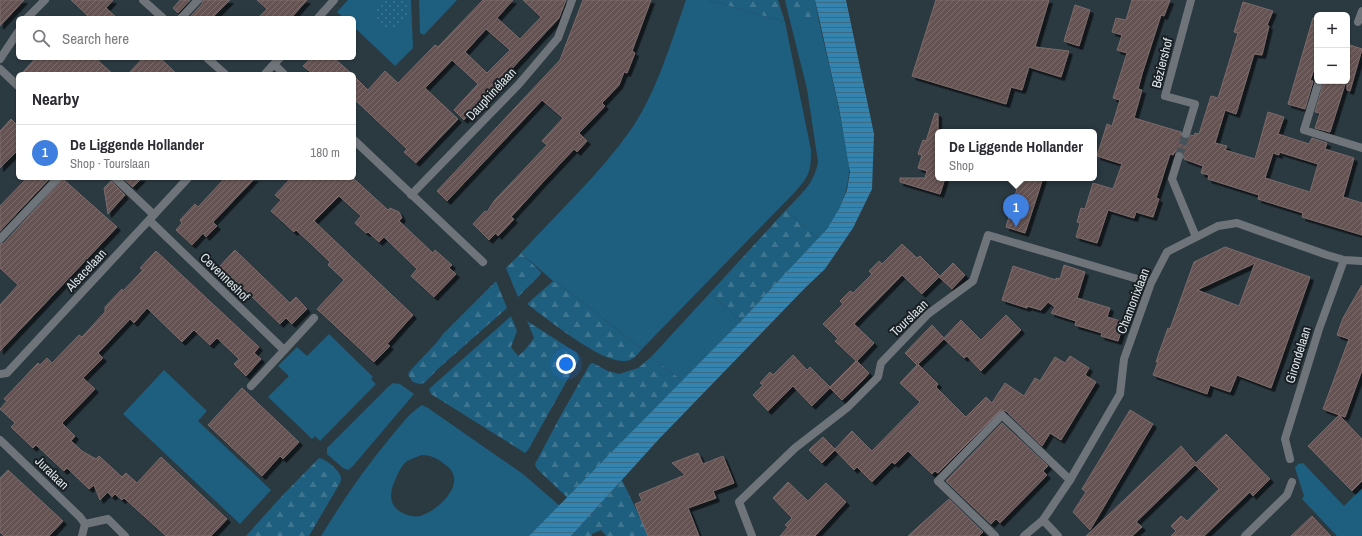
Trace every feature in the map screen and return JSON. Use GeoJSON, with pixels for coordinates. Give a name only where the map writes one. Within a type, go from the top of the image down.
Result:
{"type":"FeatureCollection","features":[{"type":"Feature","properties":{"kind":"street"},"geometry":{"type":"LineString","coordinates":[[30,16],[45,0]]}},
{"type":"Feature","properties":{"kind":"street"},"geometry":{"type":"LineString","coordinates":[[143,0],[161,16]]}},
{"type":"Feature","properties":{"kind":"street"},"geometry":{"type":"LineString","coordinates":[[183,16],[198,0]]}},
{"type":"Feature","properties":{"kind":"street"},"geometry":{"type":"LineString","coordinates":[[320,16],[334,0]]}},
{"type":"Feature","properties":{"kind":"street","name":"Dauphinélaan"},"geometry":{"type":"LineString","coordinates":[[412,195],[519,84],[558,38],[572,0]]}},
{"type":"Feature","properties":{"kind":"street","name":"Béziershof"},"geometry":{"type":"LineString","coordinates":[[1186,134],[1195,104],[1165,96],[1191,0]]}},
{"type":"Feature","properties":{"kind":"street"},"geometry":{"type":"LineString","coordinates":[[1358,22],[1362,11]]}},
{"type":"Feature","properties":{"kind":"street"},"geometry":{"type":"LineString","coordinates":[[0,59],[16,35]]}},
{"type":"Feature","properties":{"kind":"street"},"geometry":{"type":"LineString","coordinates":[[209,60],[223,72]]}},
{"type":"Feature","properties":{"kind":"street"},"geometry":{"type":"LineString","coordinates":[[267,72],[278,60]]}},
{"type":"Feature","properties":{"kind":"street"},"geometry":{"type":"LineString","coordinates":[[274,64],[282,72]]}},
{"type":"Feature","properties":{"kind":"street"},"geometry":{"type":"LineString","coordinates":[[0,69],[16,84]]}},
{"type":"Feature","properties":{"kind":"street"},"geometry":{"type":"LineString","coordinates":[[1318,84],[1304,130],[1362,148]]}},
{"type":"Feature","properties":{"kind":"street"},"geometry":{"type":"LineString","coordinates":[[356,142],[483,262]]}},
{"type":"Feature","properties":{"kind":"street"},"geometry":{"type":"LineString","coordinates":[[1179,156],[1172,179],[1196,237]]}},
{"type":"Feature","properties":{"kind":"street"},"geometry":{"type":"LineString","coordinates":[[0,239],[56,180]]}},
{"type":"Feature","properties":{"kind":"street","name":"Cevenneshof"},"geometry":{"type":"LineString","coordinates":[[117,180],[151,218],[284,350]]}},
{"type":"Feature","properties":{"kind":"street","name":"Alsacelaan"},"geometry":{"type":"LineString","coordinates":[[0,374],[8,373],[186,180]]}},
{"type":"Feature","properties":{"kind":"street","name":"Chamonixlaan"},"geometry":{"type":"LineString","coordinates":[[1024,536],[1043,520],[1070,480],[1120,394],[1124,359],[1151,283],[1167,252],[1218,226],[1237,223],[1327,256],[1344,260],[1362,261]]}},
{"type":"Feature","properties":{"kind":"street","name":"Tourslaan"},"geometry":{"type":"LineString","coordinates":[[752,536],[739,502],[795,448],[848,407],[878,377],[881,363],[928,314],[973,281],[988,235],[1151,283]]}},
{"type":"Feature","properties":{"kind":"street","name":"Girondelaan"},"geometry":{"type":"LineString","coordinates":[[1290,459],[1285,439],[1319,329],[1344,260]]}},
{"type":"Feature","properties":{"kind":"street"},"geometry":{"type":"LineString","coordinates":[[251,386],[314,318]]}},
{"type":"Feature","properties":{"kind":"street"},"geometry":{"type":"LineString","coordinates":[[995,536],[938,481],[1002,415],[1070,480]]}},
{"type":"Feature","properties":{"kind":"street","name":"Juralaan"},"geometry":{"type":"LineString","coordinates":[[0,440],[80,517],[85,524]]}},
{"type":"Feature","properties":{"kind":"street"},"geometry":{"type":"LineString","coordinates":[[1245,536],[1287,495],[1292,482]]}},
{"type":"Feature","properties":{"kind":"street"},"geometry":{"type":"LineString","coordinates":[[82,536],[85,524],[108,519],[126,536]]}},
{"type":"Feature","properties":{"kind":"street"},"geometry":{"type":"LineString","coordinates":[[1043,520],[1058,536]]}},
{"type":"Feature","properties":{"kind":"green space"},"geometry":{"type":"Polygon","coordinates":[[[348,0],[411,0],[413,48],[395,66],[356,29],[356,16],[342,16],[337,12],[348,0]]]}},
{"type":"Feature","properties":{"kind":"green space"},"geometry":{"type":"Polygon","coordinates":[[[382,0],[402,0],[407,7],[408,14],[405,21],[394,28],[387,28],[381,25],[377,17],[376,10],[382,0]]]}},
{"type":"Feature","properties":{"kind":"green space"},"geometry":{"type":"Polygon","coordinates":[[[419,0],[457,0],[424,35],[420,33],[419,0]]]}},
{"type":"Feature","properties":{"kind":"green space"},"geometry":{"type":"Polygon","coordinates":[[[686,0],[709,0],[785,22],[811,150],[810,169],[806,178],[794,193],[642,349],[566,289],[553,281],[521,253],[593,177],[632,128],[641,114],[656,82],[686,0]]]}},
{"type":"Feature","properties":{"kind":"green space"},"geometry":{"type":"Polygon","coordinates":[[[709,0],[778,0],[785,22],[709,0]]]}},
{"type":"Feature","properties":{"kind":"green space"},"geometry":{"type":"Polygon","coordinates":[[[785,0],[815,0],[818,17],[789,17],[785,0]]]}},
{"type":"Feature","properties":{"kind":"green space"},"geometry":{"type":"Polygon","coordinates":[[[789,17],[818,17],[835,92],[848,160],[848,182],[843,200],[835,217],[819,239],[786,210],[802,194],[810,183],[818,162],[807,89],[789,17]]]}},
{"type":"Feature","properties":{"kind":"green space"},"geometry":{"type":"Polygon","coordinates":[[[786,210],[819,239],[741,321],[710,293],[786,210]]]}},
{"type":"Feature","properties":{"kind":"green space"},"geometry":{"type":"Polygon","coordinates":[[[521,253],[541,272],[540,275],[518,297],[506,268],[521,253]]]}},
{"type":"Feature","properties":{"kind":"green space"},"geometry":{"type":"Polygon","coordinates":[[[496,281],[507,308],[424,383],[420,384],[413,382],[408,375],[409,372],[443,334],[496,281]]]}},
{"type":"Feature","properties":{"kind":"green space"},"geometry":{"type":"Polygon","coordinates":[[[553,281],[566,289],[642,349],[635,357],[628,361],[614,360],[574,339],[527,304],[553,281]]]}},
{"type":"Feature","properties":{"kind":"green space"},"geometry":{"type":"Polygon","coordinates":[[[710,293],[741,321],[683,381],[651,357],[710,293]]]}},
{"type":"Feature","properties":{"kind":"green space"},"geometry":{"type":"Polygon","coordinates":[[[511,316],[517,331],[511,347],[518,356],[534,338],[527,321],[577,353],[579,359],[525,453],[431,394],[429,389],[511,316]]]}},
{"type":"Feature","properties":{"kind":"green space"},"geometry":{"type":"Polygon","coordinates":[[[329,334],[373,377],[371,379],[376,384],[320,441],[315,436],[312,439],[268,397],[289,376],[278,366],[297,347],[307,356],[329,334]]]}},
{"type":"Feature","properties":{"kind":"green space"},"geometry":{"type":"Polygon","coordinates":[[[651,357],[683,381],[568,498],[537,469],[535,464],[590,364],[593,363],[608,371],[619,374],[638,368],[651,357]]]}},
{"type":"Feature","properties":{"kind":"green space"},"geometry":{"type":"Polygon","coordinates":[[[164,370],[207,411],[198,421],[271,490],[240,524],[123,414],[164,370]]]}},
{"type":"Feature","properties":{"kind":"green space"},"geometry":{"type":"Polygon","coordinates":[[[393,383],[400,384],[414,394],[353,466],[348,470],[343,468],[327,454],[327,448],[393,383]]]}},
{"type":"Feature","properties":{"kind":"green space"},"geometry":{"type":"Polygon","coordinates":[[[422,405],[523,474],[560,506],[529,536],[321,536],[345,498],[380,450],[405,420],[422,405]],[[421,455],[407,461],[402,466],[394,482],[391,493],[392,503],[395,507],[399,511],[411,516],[420,516],[434,509],[447,497],[454,483],[454,476],[449,468],[441,461],[430,456],[421,455]]]}},
{"type":"Feature","properties":{"kind":"green space"},"geometry":{"type":"Polygon","coordinates":[[[319,458],[325,460],[335,468],[340,474],[341,480],[309,536],[246,536],[281,497],[319,458]]]}},
{"type":"Feature","properties":{"kind":"green space"},"geometry":{"type":"Polygon","coordinates":[[[1303,463],[1344,506],[1362,488],[1362,536],[1337,536],[1302,499],[1304,496],[1295,468],[1298,464],[1303,463]]]}},
{"type":"Feature","properties":{"kind":"green space"},"geometry":{"type":"Polygon","coordinates":[[[622,480],[649,536],[606,536],[601,530],[592,534],[592,536],[571,536],[622,480]]]}},
{"type":"Feature","properties":{"kind":"shaded area"},"geometry":{"type":"Polygon","coordinates":[[[815,0],[846,0],[874,134],[872,189],[853,228],[825,269],[659,439],[571,536],[529,536],[741,321],[827,229],[839,209],[847,190],[850,172],[839,108],[815,0]]]}},
{"type":"Feature","properties":{"kind":"building"},"geometry":{"type":"Polygon","coordinates":[[[0,0],[24,0],[0,26],[0,0]]]}},
{"type":"Feature","properties":{"kind":"building"},"geometry":{"type":"Polygon","coordinates":[[[71,0],[113,0],[106,8],[115,16],[88,16],[71,0]]]}},
{"type":"Feature","properties":{"kind":"building"},"geometry":{"type":"Polygon","coordinates":[[[180,0],[190,0],[178,13],[173,8],[180,0]]]}},
{"type":"Feature","properties":{"kind":"building"},"geometry":{"type":"Polygon","coordinates":[[[203,0],[230,0],[214,16],[191,16],[202,4],[203,0]]]}},
{"type":"Feature","properties":{"kind":"building"},"geometry":{"type":"Polygon","coordinates":[[[257,0],[307,0],[293,16],[260,16],[267,9],[257,0]]]}},
{"type":"Feature","properties":{"kind":"building"},"geometry":{"type":"Polygon","coordinates":[[[483,0],[513,0],[497,18],[520,39],[541,17],[523,0],[566,0],[559,18],[464,120],[454,110],[478,84],[452,60],[425,88],[458,119],[416,163],[404,152],[407,149],[356,101],[356,78],[368,90],[385,71],[398,83],[435,45],[438,47],[483,0]],[[486,29],[465,52],[487,73],[510,50],[486,29]]]}},
{"type":"Feature","properties":{"kind":"building"},"geometry":{"type":"Polygon","coordinates":[[[583,0],[651,0],[632,51],[635,53],[627,73],[624,72],[619,85],[602,103],[605,106],[579,133],[587,141],[577,152],[574,149],[511,217],[514,219],[498,236],[496,233],[489,240],[473,224],[485,211],[487,212],[494,201],[547,145],[542,141],[563,118],[542,100],[447,201],[437,191],[560,60],[583,0]]]}},
{"type":"Feature","properties":{"kind":"building"},"geometry":{"type":"Polygon","coordinates":[[[936,0],[1049,0],[1035,47],[1069,51],[1061,77],[1029,67],[1022,90],[1011,87],[1006,104],[912,76],[936,0]]]}},
{"type":"Feature","properties":{"kind":"building"},"geometry":{"type":"Polygon","coordinates":[[[1132,0],[1170,0],[1164,16],[1161,15],[1142,74],[1138,89],[1142,90],[1134,118],[1181,132],[1182,137],[1185,139],[1189,138],[1191,135],[1194,136],[1195,133],[1199,134],[1211,96],[1218,98],[1238,33],[1234,32],[1243,2],[1273,11],[1267,25],[1269,26],[1262,55],[1254,54],[1236,114],[1225,110],[1215,143],[1227,146],[1225,150],[1255,159],[1268,112],[1284,117],[1278,134],[1309,144],[1312,138],[1327,143],[1325,149],[1354,158],[1343,197],[1362,203],[1362,235],[1302,217],[1303,213],[1258,199],[1259,195],[1208,179],[1209,175],[1201,173],[1203,166],[1184,159],[1183,153],[1178,151],[1173,155],[1170,154],[1156,198],[1159,199],[1153,217],[1136,212],[1134,218],[1108,210],[1097,243],[1076,237],[1080,223],[1077,222],[1081,208],[1085,209],[1093,183],[1113,189],[1122,164],[1097,156],[1107,124],[1112,126],[1120,100],[1113,98],[1127,53],[1117,50],[1122,35],[1112,32],[1116,18],[1126,20],[1132,0]],[[1279,152],[1279,155],[1273,153],[1265,178],[1310,192],[1318,164],[1279,152]]]}},
{"type":"Feature","properties":{"kind":"building"},"geometry":{"type":"Polygon","coordinates":[[[1075,5],[1090,10],[1079,46],[1064,41],[1075,5]]]}},
{"type":"Feature","properties":{"kind":"building"},"geometry":{"type":"Polygon","coordinates":[[[1314,18],[1314,69],[1310,81],[1313,81],[1305,109],[1288,104],[1314,18]]]}},
{"type":"Feature","properties":{"kind":"building"},"geometry":{"type":"Polygon","coordinates":[[[1350,45],[1362,49],[1350,91],[1347,90],[1347,84],[1350,84],[1350,45]]]}},
{"type":"Feature","properties":{"kind":"building"},"geometry":{"type":"Polygon","coordinates":[[[34,60],[97,60],[111,72],[23,72],[34,60]]]}},
{"type":"Feature","properties":{"kind":"building"},"geometry":{"type":"Polygon","coordinates":[[[141,60],[162,60],[175,72],[130,72],[141,60]]]}},
{"type":"Feature","properties":{"kind":"building"},"geometry":{"type":"Polygon","coordinates":[[[309,60],[336,60],[350,72],[310,72],[303,66],[309,60]]]}},
{"type":"Feature","properties":{"kind":"building"},"geometry":{"type":"Polygon","coordinates":[[[1323,84],[1345,84],[1330,132],[1315,128],[1320,113],[1315,112],[1323,84]]]}},
{"type":"Feature","properties":{"kind":"building"},"geometry":{"type":"Polygon","coordinates":[[[935,113],[938,114],[938,129],[935,129],[935,181],[944,181],[940,194],[900,182],[900,178],[925,178],[927,171],[918,168],[922,155],[918,154],[923,140],[926,141],[935,113]]]}},
{"type":"Feature","properties":{"kind":"building"},"geometry":{"type":"Polygon","coordinates":[[[11,119],[16,124],[16,152],[0,168],[0,131],[11,119]]]}},
{"type":"Feature","properties":{"kind":"building"},"geometry":{"type":"Polygon","coordinates":[[[25,180],[48,180],[0,231],[0,206],[25,180]]]}},
{"type":"Feature","properties":{"kind":"building"},"geometry":{"type":"Polygon","coordinates":[[[62,180],[64,180],[117,227],[0,351],[0,305],[18,285],[0,268],[0,244],[4,243],[62,180]]]}},
{"type":"Feature","properties":{"kind":"building"},"geometry":{"type":"Polygon","coordinates":[[[125,180],[140,180],[133,187],[125,180]]]}},
{"type":"Feature","properties":{"kind":"building"},"geometry":{"type":"Polygon","coordinates":[[[223,180],[253,180],[213,222],[217,226],[206,237],[203,233],[192,245],[176,230],[182,223],[180,220],[195,204],[198,207],[223,180]]]}},
{"type":"Feature","properties":{"kind":"building"},"geometry":{"type":"Polygon","coordinates":[[[289,180],[355,180],[388,210],[390,208],[399,212],[402,218],[399,221],[433,253],[435,250],[452,265],[449,268],[456,274],[434,297],[411,276],[417,269],[384,237],[379,242],[355,223],[361,216],[339,196],[314,221],[413,315],[387,344],[390,346],[374,362],[317,309],[344,280],[328,265],[330,262],[309,242],[296,230],[294,232],[271,211],[281,200],[275,195],[289,180]]]}},
{"type":"Feature","properties":{"kind":"building"},"geometry":{"type":"Polygon","coordinates":[[[111,181],[125,195],[108,214],[104,188],[111,181]]]}},
{"type":"Feature","properties":{"kind":"building"},"geometry":{"type":"Polygon","coordinates":[[[1019,181],[1042,181],[1025,233],[1006,227],[1019,181]]]}},
{"type":"Feature","properties":{"kind":"building"},"geometry":{"type":"Polygon","coordinates":[[[902,244],[917,258],[920,256],[940,276],[953,263],[965,275],[952,289],[939,277],[922,294],[902,275],[854,324],[874,343],[857,361],[869,373],[863,380],[842,400],[830,388],[812,406],[793,386],[768,411],[753,395],[763,385],[760,383],[770,372],[773,375],[793,355],[807,370],[810,367],[830,387],[856,361],[835,341],[838,339],[823,324],[843,304],[840,301],[850,291],[853,293],[872,274],[869,271],[879,261],[882,264],[902,244]]]}},
{"type":"Feature","properties":{"kind":"building"},"geometry":{"type":"Polygon","coordinates":[[[1225,247],[1310,277],[1271,388],[1237,375],[1230,392],[1210,385],[1207,394],[1153,375],[1168,328],[1170,329],[1194,262],[1225,247]],[[1255,263],[1197,290],[1239,306],[1255,263]]]}},
{"type":"Feature","properties":{"kind":"building"},"geometry":{"type":"Polygon","coordinates":[[[235,250],[290,303],[296,297],[307,309],[292,324],[286,318],[280,324],[220,266],[235,250]]]}},
{"type":"Feature","properties":{"kind":"building"},"geometry":{"type":"Polygon","coordinates":[[[156,251],[259,347],[254,353],[261,359],[246,376],[234,364],[239,359],[217,338],[210,345],[194,330],[182,342],[147,308],[134,323],[130,319],[98,353],[103,358],[83,378],[95,389],[62,423],[75,436],[71,441],[82,451],[96,459],[99,456],[122,477],[126,473],[137,483],[161,457],[227,519],[211,536],[166,536],[124,498],[122,500],[115,494],[112,497],[108,492],[100,500],[94,485],[89,489],[67,468],[64,471],[36,445],[33,448],[11,427],[15,423],[0,409],[7,401],[4,399],[38,363],[40,365],[47,358],[52,363],[79,335],[82,337],[105,312],[105,307],[143,270],[140,268],[156,251]]]}},
{"type":"Feature","properties":{"kind":"building"},"geometry":{"type":"Polygon","coordinates":[[[1064,265],[1085,272],[1077,298],[1110,308],[1107,317],[1124,322],[1118,341],[1101,336],[1102,333],[1075,325],[1076,321],[1051,313],[1055,307],[1048,302],[1041,310],[1027,306],[1027,308],[1002,300],[1013,266],[1056,280],[1056,278],[1060,279],[1064,265]]]}},
{"type":"Feature","properties":{"kind":"building"},"geometry":{"type":"Polygon","coordinates":[[[1362,285],[1362,370],[1345,417],[1323,409],[1349,339],[1337,335],[1343,318],[1362,285]]]}},
{"type":"Feature","properties":{"kind":"building"},"geometry":{"type":"Polygon","coordinates":[[[1006,315],[1021,330],[981,371],[967,356],[964,358],[944,339],[918,364],[938,384],[936,387],[966,417],[986,397],[992,403],[1005,383],[1024,396],[1035,378],[1040,381],[1055,357],[1065,363],[1070,356],[1089,368],[1085,375],[1096,382],[1061,440],[1050,433],[1042,446],[1006,411],[1001,410],[938,473],[935,471],[932,474],[908,451],[895,464],[892,462],[872,482],[857,467],[854,470],[835,450],[822,463],[809,450],[823,437],[835,449],[852,431],[872,451],[920,402],[900,383],[917,365],[905,353],[932,325],[944,338],[961,320],[981,340],[1006,315]]]}},
{"type":"Feature","properties":{"kind":"building"},"geometry":{"type":"Polygon","coordinates":[[[242,388],[299,442],[283,459],[280,456],[262,476],[208,425],[242,388]]]}},
{"type":"Feature","properties":{"kind":"building"},"geometry":{"type":"Polygon","coordinates":[[[1130,410],[1153,424],[1090,530],[1073,512],[1086,492],[1082,489],[1130,410]]]}},
{"type":"Feature","properties":{"kind":"building"},"geometry":{"type":"Polygon","coordinates":[[[1339,415],[1362,439],[1362,481],[1352,491],[1308,446],[1339,415]]]}},
{"type":"Feature","properties":{"kind":"building"},"geometry":{"type":"Polygon","coordinates":[[[1002,423],[1048,466],[1043,471],[1047,475],[1000,523],[996,519],[991,524],[946,481],[1002,423]]]}},
{"type":"Feature","properties":{"kind":"building"},"geometry":{"type":"Polygon","coordinates":[[[1226,434],[1270,479],[1253,496],[1250,492],[1204,536],[1171,536],[1176,531],[1171,526],[1181,516],[1187,521],[1219,489],[1195,465],[1136,522],[1142,527],[1132,536],[1086,536],[1181,446],[1196,463],[1226,434]]]}},
{"type":"Feature","properties":{"kind":"building"},"geometry":{"type":"Polygon","coordinates":[[[698,453],[703,464],[723,456],[734,483],[713,491],[716,498],[688,508],[699,536],[648,536],[635,504],[642,501],[639,494],[685,475],[672,463],[698,453]]]}},
{"type":"Feature","properties":{"kind":"building"},"geometry":{"type":"Polygon","coordinates":[[[8,470],[63,521],[49,536],[4,536],[0,532],[0,478],[8,470]]]}},
{"type":"Feature","properties":{"kind":"building"},"geometry":{"type":"Polygon","coordinates":[[[788,482],[808,501],[826,483],[846,502],[815,536],[780,536],[788,527],[785,525],[792,518],[773,498],[788,482]]]}},
{"type":"Feature","properties":{"kind":"building"},"geometry":{"type":"Polygon","coordinates":[[[949,499],[983,532],[979,536],[908,536],[949,499]]]}},
{"type":"Feature","properties":{"kind":"building"},"geometry":{"type":"Polygon","coordinates":[[[1312,516],[1331,536],[1291,536],[1312,516]]]}},
{"type":"Feature","properties":{"kind":"tunnel"},"geometry":{"type":"LineString","coordinates":[[1179,156],[1186,134]]}},
{"type":"Feature","properties":{"kind":"place","name":"De Liggende Hollander"},"geometry":{"type":"Point","coordinates":[1016,227]}}]}
